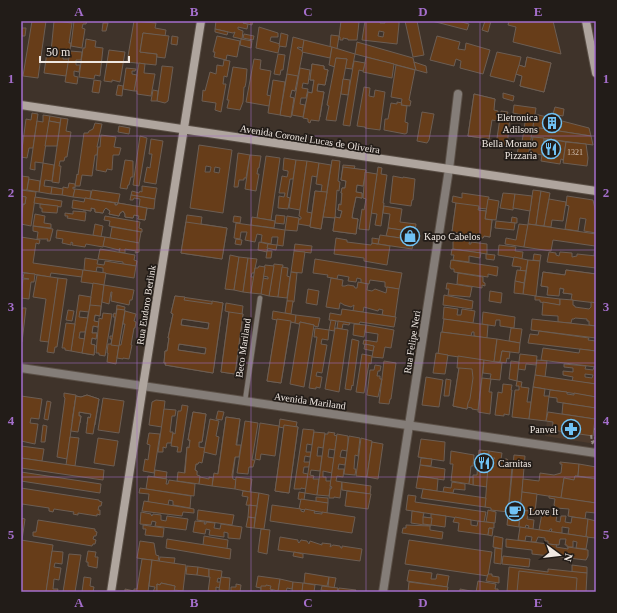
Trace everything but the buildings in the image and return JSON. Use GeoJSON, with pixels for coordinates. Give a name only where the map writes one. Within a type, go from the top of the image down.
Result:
{"type":"FeatureCollection","features":[{"type":"Feature","properties":{"kind":"street","name":"Rua Eudoro Berlink"},"geometry":{"type":"LineString","coordinates":[[111,592],[201,21]]}},
{"type":"Feature","properties":{"kind":"street"},"geometry":{"type":"LineString","coordinates":[[586,21],[596,69]]}},
{"type":"Feature","properties":{"kind":"street","name":"Rua Felipe Neri"},"geometry":{"type":"LineString","coordinates":[[383,592],[449,169],[458,94]]}},
{"type":"Feature","properties":{"kind":"street","name":"Avenida Coronel Lucas de Oliveira"},"geometry":{"type":"LineString","coordinates":[[21,105],[596,191]]}},
{"type":"Feature","properties":{"kind":"street","name":"Avenida Mariland"},"geometry":{"type":"LineString","coordinates":[[21,368],[596,453]]}},
{"type":"Feature","properties":{"kind":"lane","name":"Beco Mariland"},"geometry":{"type":"LineString","coordinates":[[245,401],[260,298]]}},
{"type":"Feature","properties":{"kind":"path"},"geometry":{"type":"LineString","coordinates":[[591,435],[592,444]]}},
{"type":"Feature","properties":{"kind":"shaded area","name":"Panvel"},"geometry":{"type":"Polygon","coordinates":[[[548,412],[596,419],[596,444],[545,436],[548,412]]]}},
{"type":"Feature","properties":{"kind":"place","name":"Eletronica Adilsons"},"geometry":{"type":"Point","coordinates":[552,123]}},
{"type":"Feature","properties":{"kind":"place","name":"Bella Morano Pizzaria"},"geometry":{"type":"Point","coordinates":[551,149]}},
{"type":"Feature","properties":{"kind":"place","name":"Kapo Cabelos"},"geometry":{"type":"Point","coordinates":[410,236]}},
{"type":"Feature","properties":{"kind":"place","name":"Panvel"},"geometry":{"type":"Point","coordinates":[571,429]}},
{"type":"Feature","properties":{"kind":"place","name":"Carnitas"},"geometry":{"type":"Point","coordinates":[484,463]}},
{"type":"Feature","properties":{"kind":"place","name":"Love It"},"geometry":{"type":"Point","coordinates":[515,511]}}]}
